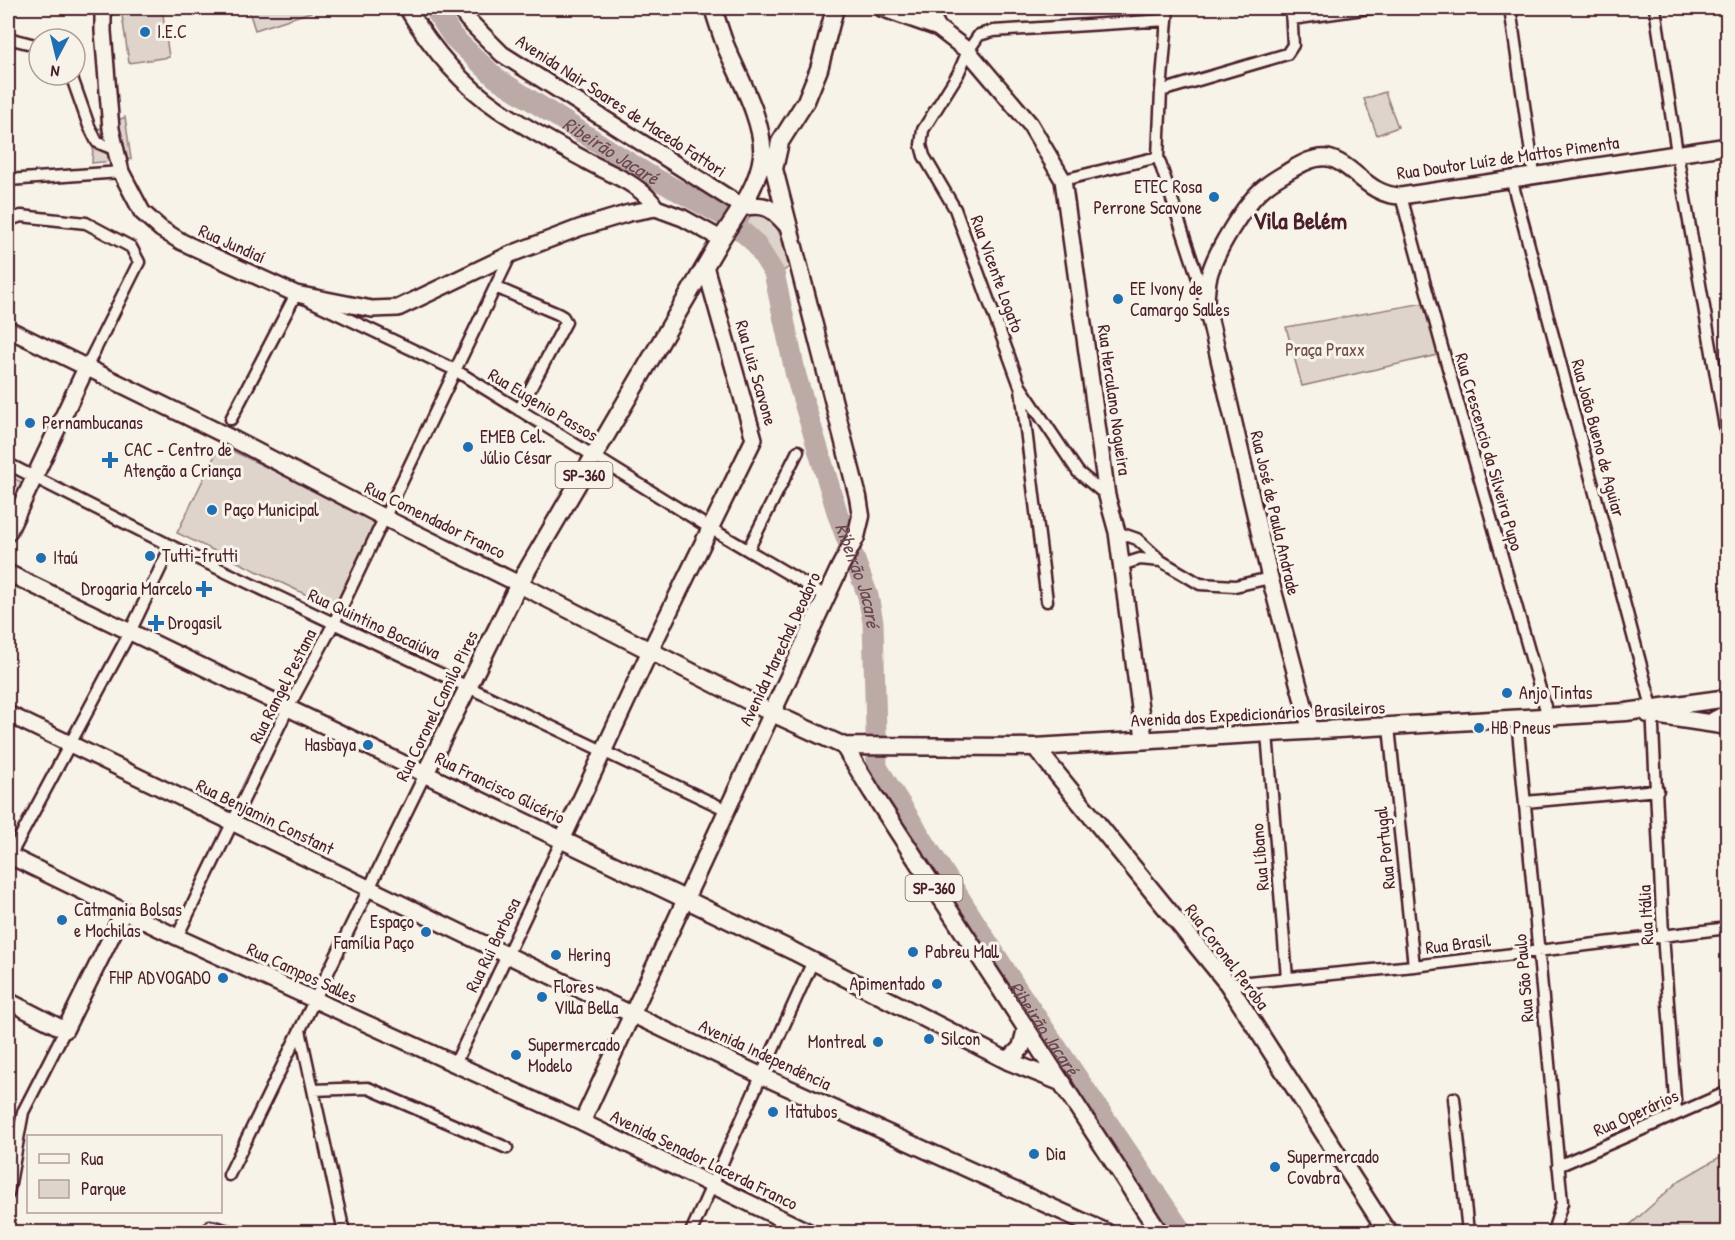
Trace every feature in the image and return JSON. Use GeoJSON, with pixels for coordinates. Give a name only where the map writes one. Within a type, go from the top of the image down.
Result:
{"type":"FeatureCollection","features":[{"type":"Feature","properties":{"kind":"main road","name":"Rua Jundiaí"},"geometry":{"type":"LineString","coordinates":[[103,8],[111,129],[121,172],[142,212],[161,229],[182,242],[296,294],[372,309],[398,308],[511,254],[579,228],[629,213],[656,208]]}},
{"type":"Feature","properties":{"kind":"main road"},"geometry":{"type":"LineString","coordinates":[[407,8],[442,57],[498,109],[643,191],[656,208],[723,236]]}},
{"type":"Feature","properties":{"kind":"main road","name":"Avenida Nair Soares de Macedo Fattori"},"geometry":{"type":"LineString","coordinates":[[459,8],[502,54],[741,209]]}},
{"type":"Feature","properties":{"kind":"main road","name":"SP-360"},"geometry":{"type":"LineString","coordinates":[[705,266],[741,209],[758,172],[762,155],[757,120],[713,8]]}},
{"type":"Feature","properties":{"kind":"main road"},"geometry":{"type":"LineString","coordinates":[[757,120],[765,128],[788,131],[806,101],[819,69],[835,8]]}},
{"type":"Feature","properties":{"kind":"main road","name":"Rua Herculano Nogueira"},"geometry":{"type":"LineString","coordinates":[[881,8],[938,27],[968,51],[1030,124],[1063,180],[1107,496],[1117,531],[1144,739]]}},
{"type":"Feature","properties":{"kind":"main road"},"geometry":{"type":"LineString","coordinates":[[910,18],[922,16],[929,8],[938,27]]}},
{"type":"Feature","properties":{"kind":"main road","name":"Avenida Marechal Deodoro"},"geometry":{"type":"LineString","coordinates":[[582,1122],[826,596],[856,537],[861,516],[774,169],[780,142],[788,131]]}},
{"type":"Feature","properties":{"kind":"main road","name":"Rua Doutor Luíz de Mattos Pimenta"},"geometry":{"type":"LineString","coordinates":[[1206,303],[1208,278],[1220,251],[1251,201],[1266,186],[1301,164],[1315,159],[1327,158],[1337,162],[1382,192],[1392,196],[1401,196],[1728,146]]}},
{"type":"Feature","properties":{"kind":"main road"},"geometry":{"type":"LineString","coordinates":[[741,209],[758,204],[776,212],[788,226]]}},
{"type":"Feature","properties":{"kind":"main road","name":"Rua Coronel Camilo Pires"},"geometry":{"type":"LineString","coordinates":[[425,774],[519,584],[705,266]]}},
{"type":"Feature","properties":{"kind":"main road","name":"Rua Luiz Scavone"},"geometry":{"type":"LineString","coordinates":[[562,840],[650,651],[754,439],[705,266]]}},
{"type":"Feature","properties":{"kind":"main road","name":"Rua José de Paula Andrade"},"geometry":{"type":"LineString","coordinates":[[1206,303],[1270,578],[1311,730]]}},
{"type":"Feature","properties":{"kind":"main road","name":"Rua Comendador Franco"},"geometry":{"type":"LineString","coordinates":[[8,329],[235,440],[772,713],[844,746]]}},
{"type":"Feature","properties":{"kind":"main road"},"geometry":{"type":"LineString","coordinates":[[8,533],[86,368]]}},
{"type":"Feature","properties":{"kind":"main road","name":"Rua Francisco Glicério"},"geometry":{"type":"LineString","coordinates":[[8,573],[813,961],[1008,1061],[1063,1083]]}},
{"type":"Feature","properties":{"kind":"main road"},"geometry":{"type":"LineString","coordinates":[[1653,711],[1724,703]]}},
{"type":"Feature","properties":{"kind":"main road"},"geometry":{"type":"LineString","coordinates":[[1709,723],[1712,704],[1724,703]]}},
{"type":"Feature","properties":{"kind":"main road"},"geometry":{"type":"LineString","coordinates":[[1653,711],[1728,726]]}},
{"type":"Feature","properties":{"kind":"main road","name":"Avenida dos Expedicionários Brasileiros"},"geometry":{"type":"LineString","coordinates":[[844,746],[869,748],[1035,747],[1653,711]]}},
{"type":"Feature","properties":{"kind":"main road","name":"Rua Benjamin Constant"},"geometry":{"type":"LineString","coordinates":[[8,714],[507,955]]}},
{"type":"Feature","properties":{"kind":"main road","name":"SP-360"},"geometry":{"type":"LineString","coordinates":[[844,746],[1159,1233]]}},
{"type":"Feature","properties":{"kind":"main road","name":"Rua Coronel Peroba"},"geometry":{"type":"LineString","coordinates":[[1035,747],[1228,984],[1386,1231]]}},
{"type":"Feature","properties":{"kind":"main road","name":"Rua Campos Salles"},"geometry":{"type":"LineString","coordinates":[[8,857],[315,1001],[582,1122]]}},
{"type":"Feature","properties":{"kind":"main road"},"geometry":{"type":"LineString","coordinates":[[8,1001],[65,1030],[124,911]]}},
{"type":"Feature","properties":{"kind":"main road","name":"Avenida Independência"},"geometry":{"type":"LineString","coordinates":[[507,955],[762,1076],[1107,1233]]}},
{"type":"Feature","properties":{"kind":"main road"},"geometry":{"type":"LineString","coordinates":[[1008,1061],[1021,1048],[1026,1029]]}},
{"type":"Feature","properties":{"kind":"main road","name":"Avenida Senador Lacerda Franco"},"geometry":{"type":"LineString","coordinates":[[582,1122],[809,1233]]}},
{"type":"Feature","properties":{"kind":"street"},"geometry":{"type":"LineString","coordinates":[[1168,8],[1158,157],[1206,303]]}},
{"type":"Feature","properties":{"kind":"street"},"geometry":{"type":"LineString","coordinates":[[1161,91],[1280,57],[1291,50],[1293,39],[1291,13],[1370,8]]}},
{"type":"Feature","properties":{"kind":"street"},"geometry":{"type":"LineString","coordinates":[[1510,8],[1534,174]]}},
{"type":"Feature","properties":{"kind":"street"},"geometry":{"type":"LineString","coordinates":[[1655,8],[1677,153],[1728,444]]}},
{"type":"Feature","properties":{"kind":"street"},"geometry":{"type":"LineString","coordinates":[[968,51],[979,34],[993,31],[1167,20]]}},
{"type":"Feature","properties":{"kind":"street"},"geometry":{"type":"LineString","coordinates":[[8,38],[27,43]]}},
{"type":"Feature","properties":{"kind":"street","name":"Rua Vicente Logato"},"geometry":{"type":"LineString","coordinates":[[968,51],[958,74],[923,130],[921,145],[924,156],[956,209],[1020,386],[1078,472],[1107,496]]}},
{"type":"Feature","properties":{"kind":"street"},"geometry":{"type":"LineString","coordinates":[[75,87],[97,142],[116,150]]}},
{"type":"Feature","properties":{"kind":"street"},"geometry":{"type":"LineString","coordinates":[[1063,180],[1158,157]]}},
{"type":"Feature","properties":{"kind":"street"},"geometry":{"type":"LineString","coordinates":[[8,180],[121,172]]}},
{"type":"Feature","properties":{"kind":"street","name":"Rua João Bueno de Aguiar"},"geometry":{"type":"LineString","coordinates":[[1511,178],[1653,711]]}},
{"type":"Feature","properties":{"kind":"street","name":"Rua Crescencio da Silveira Pupo"},"geometry":{"type":"LineString","coordinates":[[1401,196],[1548,717]]}},
{"type":"Feature","properties":{"kind":"street"},"geometry":{"type":"LineString","coordinates":[[8,224],[10,220],[21,216],[86,223],[131,248],[139,262],[86,368]]}},
{"type":"Feature","properties":{"kind":"street","name":"Rua Rangel Pestana"},"geometry":{"type":"LineString","coordinates":[[177,937],[288,708],[334,623],[511,254]]}},
{"type":"Feature","properties":{"kind":"street"},"geometry":{"type":"LineString","coordinates":[[495,287],[558,314],[566,322],[519,410]]}},
{"type":"Feature","properties":{"kind":"street"},"geometry":{"type":"LineString","coordinates":[[231,419],[296,294]]}},
{"type":"Feature","properties":{"kind":"street","name":"Rua Eugenio Passos"},"geometry":{"type":"LineString","coordinates":[[296,294],[455,370],[710,528],[826,596]]}},
{"type":"Feature","properties":{"kind":"street"},"geometry":{"type":"LineString","coordinates":[[1020,386],[1047,601]]}},
{"type":"Feature","properties":{"kind":"street"},"geometry":{"type":"LineString","coordinates":[[748,550],[798,451]]}},
{"type":"Feature","properties":{"kind":"street","name":"Rua Quintino Bocaiúva"},"geometry":{"type":"LineString","coordinates":[[8,464],[171,546],[728,810]]}},
{"type":"Feature","properties":{"kind":"street"},"geometry":{"type":"LineString","coordinates":[[1117,531],[1137,539],[1161,561],[1200,584],[1235,586],[1270,578]]}},
{"type":"Feature","properties":{"kind":"street"},"geometry":{"type":"LineString","coordinates":[[8,857],[130,632],[171,546]]}},
{"type":"Feature","properties":{"kind":"street"},"geometry":{"type":"LineString","coordinates":[[1121,565],[1140,559],[1161,561]]}},
{"type":"Feature","properties":{"kind":"street","name":"Rua Itália"},"geometry":{"type":"LineString","coordinates":[[1653,711],[1676,1113]]}},
{"type":"Feature","properties":{"kind":"street","name":"Rua São Paulo"},"geometry":{"type":"LineString","coordinates":[[1517,719],[1562,1203],[1553,1233]]}},
{"type":"Feature","properties":{"kind":"street","name":"Rua Portugal"},"geometry":{"type":"LineString","coordinates":[[1389,727],[1414,966]]}},
{"type":"Feature","properties":{"kind":"street","name":"Rua Líbano"},"geometry":{"type":"LineString","coordinates":[[1267,733],[1287,978]]}},
{"type":"Feature","properties":{"kind":"street","name":"Rua Coronel Camilo Pires"},"geometry":{"type":"LineString","coordinates":[[229,1176],[425,774]]}},
{"type":"Feature","properties":{"kind":"street"},"geometry":{"type":"LineString","coordinates":[[1525,802],[1658,790]]}},
{"type":"Feature","properties":{"kind":"street","name":"Rua Rui Barbosa"},"geometry":{"type":"LineString","coordinates":[[455,1064],[562,840]]}},
{"type":"Feature","properties":{"kind":"street","name":"Rua Brasil"},"geometry":{"type":"LineString","coordinates":[[1228,984],[1414,966],[1728,928]]}},
{"type":"Feature","properties":{"kind":"street"},"geometry":{"type":"LineString","coordinates":[[691,1233],[813,961]]}},
{"type":"Feature","properties":{"kind":"street"},"geometry":{"type":"LineString","coordinates":[[8,1194],[13,1134],[65,1030]]}},
{"type":"Feature","properties":{"kind":"street"},"geometry":{"type":"LineString","coordinates":[[300,1030],[344,1233]]}},
{"type":"Feature","properties":{"kind":"street"},"geometry":{"type":"LineString","coordinates":[[313,1090],[368,1088],[507,1148]]}},
{"type":"Feature","properties":{"kind":"street","name":"Rua Operários"},"geometry":{"type":"LineString","coordinates":[[1558,1166],[1728,1092]]}},
{"type":"Feature","properties":{"kind":"street"},"geometry":{"type":"LineString","coordinates":[[1454,1098],[1468,1233]]}},
{"type":"Feature","properties":{"kind":"street"},"geometry":{"type":"LineString","coordinates":[[210,1226],[233,1233]]}},
{"type":"Feature","properties":{"kind":"green space","name":"I.E.C"},"geometry":{"type":"Polygon","coordinates":[[[121,8],[162,8],[169,57],[129,63],[121,8]]]}},
{"type":"Feature","properties":{"kind":"green space"},"geometry":{"type":"Polygon","coordinates":[[[248,8],[323,8],[255,30],[248,8]]]}},
{"type":"Feature","properties":{"kind":"green space"},"geometry":{"type":"Polygon","coordinates":[[[1385,92],[1398,127],[1377,135],[1364,99],[1385,92]]]}},
{"type":"Feature","properties":{"kind":"green space"},"geometry":{"type":"Polygon","coordinates":[[[125,117],[131,159],[92,163],[94,131],[125,117]]]}},
{"type":"Feature","properties":{"kind":"green space"},"geometry":{"type":"Polygon","coordinates":[[[751,214],[769,220],[779,232],[789,267],[782,272],[761,239],[745,226],[751,214]]]}},
{"type":"Feature","properties":{"kind":"green space","name":"Praça Praxx"},"geometry":{"type":"Polygon","coordinates":[[[1424,303],[1438,355],[1302,386],[1286,327],[1424,303]]]}},
{"type":"Feature","properties":{"kind":"green space"},"geometry":{"type":"Polygon","coordinates":[[[220,445],[377,520],[334,608],[177,533],[220,445]]]}},
{"type":"Feature","properties":{"kind":"green space"},"geometry":{"type":"Polygon","coordinates":[[[8,475],[25,484],[8,518],[8,475]]]}},
{"type":"Feature","properties":{"kind":"green space"},"geometry":{"type":"Polygon","coordinates":[[[1727,1130],[1727,1232],[1622,1232],[1680,1180],[1720,1157],[1725,1150],[1727,1130]]]}},
{"type":"Feature","properties":{"kind":"waterway","name":"Ribeirão Jacaré"},"geometry":{"type":"LineString","coordinates":[[434,8],[453,37],[496,78],[649,175],[726,217],[755,243],[774,273],[796,376],[838,515],[868,596],[873,622],[877,767],[1017,989],[1182,1232]]}},
{"type":"Feature","properties":{"kind":"place","name":"I.E.C"},"geometry":{"type":"Point","coordinates":[145,32]}},
{"type":"Feature","properties":{"kind":"place","name":"ETEC Rosa Perrone Scavone"},"geometry":{"type":"Point","coordinates":[1214,197]}},
{"type":"Feature","properties":{"kind":"place","name":"EE Ivony de Camargo Salles"},"geometry":{"type":"Point","coordinates":[1118,299]}},
{"type":"Feature","properties":{"kind":"place","name":"Pernambucanas"},"geometry":{"type":"Point","coordinates":[30,423]}},
{"type":"Feature","properties":{"kind":"place","name":"EMEB Cel. Júlio César"},"geometry":{"type":"Point","coordinates":[468,447]}},
{"type":"Feature","properties":{"kind":"place","name":"CAC - Centro de Atenção a Criança"},"geometry":{"type":"Point","coordinates":[110,460]}},
{"type":"Feature","properties":{"kind":"place","name":"Paço Municipal"},"geometry":{"type":"Point","coordinates":[212,510]}},
{"type":"Feature","properties":{"kind":"place","name":"Tutti-frutti"},"geometry":{"type":"Point","coordinates":[150,556]}},
{"type":"Feature","properties":{"kind":"place","name":"Itaú"},"geometry":{"type":"Point","coordinates":[41,558]}},
{"type":"Feature","properties":{"kind":"place","name":"Drogaria Marcelo"},"geometry":{"type":"Point","coordinates":[204,589]}},
{"type":"Feature","properties":{"kind":"place","name":"Drogasil"},"geometry":{"type":"Point","coordinates":[156,623]}},
{"type":"Feature","properties":{"kind":"place","name":"Anjo Tintas"},"geometry":{"type":"Point","coordinates":[1507,693]}},
{"type":"Feature","properties":{"kind":"place","name":"HB Pneus"},"geometry":{"type":"Point","coordinates":[1479,728]}},
{"type":"Feature","properties":{"kind":"place","name":"Hasbaya"},"geometry":{"type":"Point","coordinates":[368,745]}},
{"type":"Feature","properties":{"kind":"place","name":"Catmania Bolsas e Mochilas"},"geometry":{"type":"Point","coordinates":[62,920]}},
{"type":"Feature","properties":{"kind":"place","name":"Espaço Família Paço"},"geometry":{"type":"Point","coordinates":[426,932]}},
{"type":"Feature","properties":{"kind":"place","name":"Pabreu Mall"},"geometry":{"type":"Point","coordinates":[913,952]}},
{"type":"Feature","properties":{"kind":"place","name":"Hering"},"geometry":{"type":"Point","coordinates":[556,955]}},
{"type":"Feature","properties":{"kind":"place","name":"FHP ADVOGADO"},"geometry":{"type":"Point","coordinates":[223,978]}},
{"type":"Feature","properties":{"kind":"place","name":"Apimentado"},"geometry":{"type":"Point","coordinates":[937,984]}},
{"type":"Feature","properties":{"kind":"place","name":"Flores VIlla Bella"},"geometry":{"type":"Point","coordinates":[542,997]}},
{"type":"Feature","properties":{"kind":"place","name":"Silcon"},"geometry":{"type":"Point","coordinates":[929,1039]}},
{"type":"Feature","properties":{"kind":"place","name":"Montreal"},"geometry":{"type":"Point","coordinates":[878,1042]}},
{"type":"Feature","properties":{"kind":"place","name":"Supermercado Modelo"},"geometry":{"type":"Point","coordinates":[516,1055]}},
{"type":"Feature","properties":{"kind":"place","name":"Itatubos"},"geometry":{"type":"Point","coordinates":[773,1112]}},
{"type":"Feature","properties":{"kind":"place","name":"Dia"},"geometry":{"type":"Point","coordinates":[1034,1154]}},
{"type":"Feature","properties":{"kind":"place","name":"Supermercado Covabra"},"geometry":{"type":"Point","coordinates":[1275,1167]}},
{"type":"Feature","properties":{"kind":"district","name":"Vila Belém"},"geometry":{"type":"Point","coordinates":[1300,221]}}]}
